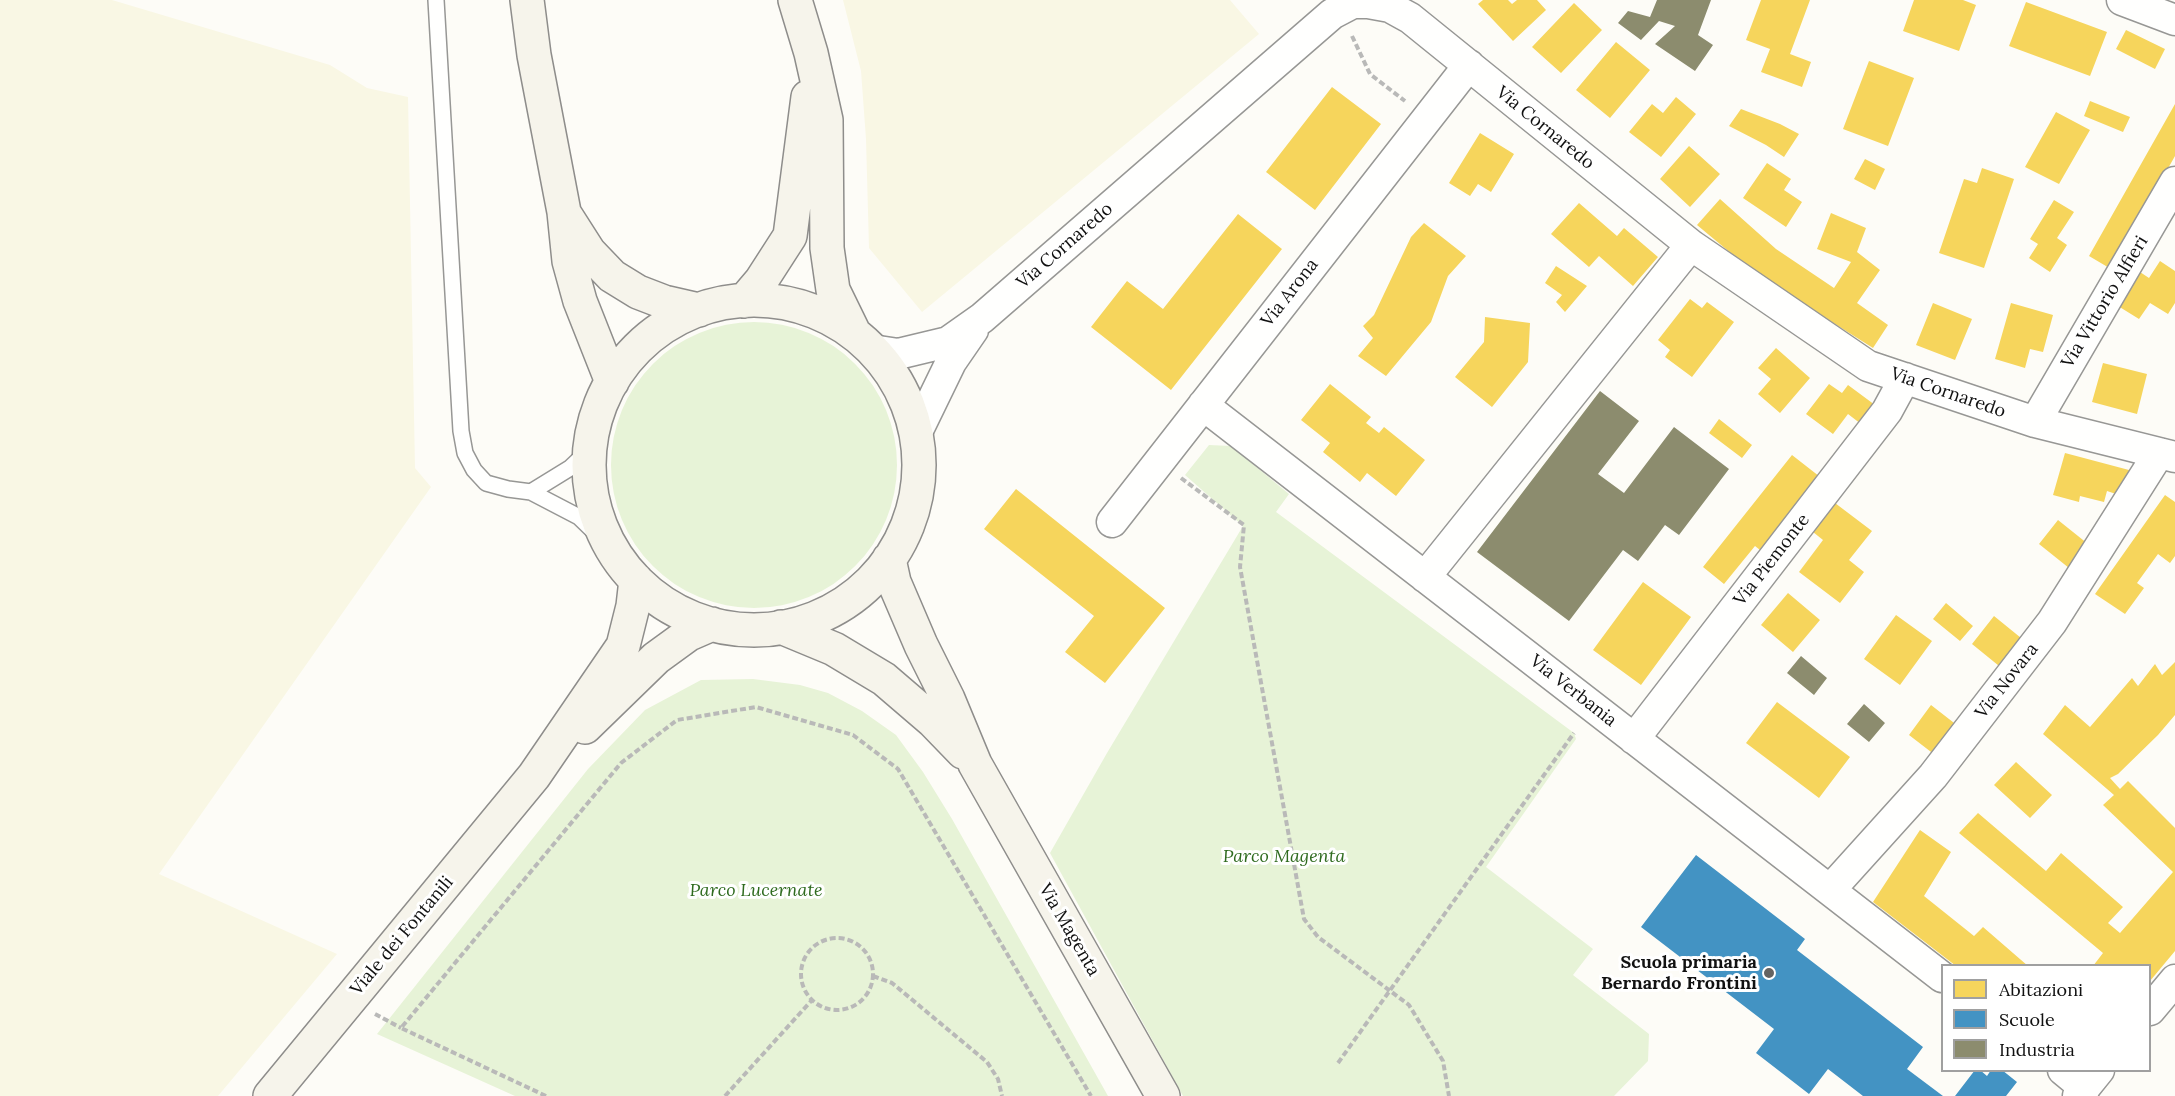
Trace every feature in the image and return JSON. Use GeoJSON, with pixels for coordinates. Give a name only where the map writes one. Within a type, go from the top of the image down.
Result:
{"type":"FeatureCollection","features":[{"type":"Feature","properties":{"kind":"main road"},"geometry":{"type":"LineString","coordinates":[[527,0],[534,55],[564,212],[569,261],[577,291],[612,382]]}},
{"type":"Feature","properties":{"kind":"main road"},"geometry":{"type":"LineString","coordinates":[[795,0],[811,53],[826,120],[826,248],[833,290],[863,342],[893,376],[905,398],[916,434],[919,459],[916,497],[904,533],[889,559],[871,581],[843,603],[811,619],[758,630],[712,624],[674,609],[636,580],[612,549],[599,522],[593,503],[590,449],[596,419],[612,382],[639,347],[656,332],[683,316],[723,303],[744,301],[782,302],[801,307],[827,317],[863,342]]}},
{"type":"Feature","properties":{"kind":"main road"},"geometry":{"type":"LineString","coordinates":[[744,301],[761,281],[790,236],[805,126],[811,53]]}},
{"type":"Feature","properties":{"kind":"main road"},"geometry":{"type":"LineString","coordinates":[[564,212],[590,252],[612,276],[638,292],[664,302],[699,310]]}},
{"type":"Feature","properties":{"kind":"main road","name":"Via Magenta"},"geometry":{"type":"LineString","coordinates":[[889,559],[899,593],[975,764],[1163,1096]]}},
{"type":"Feature","properties":{"kind":"main road","name":"Viale dei Fontanili"},"geometry":{"type":"LineString","coordinates":[[270,1096],[534,776],[623,646],[633,606],[636,580]]}},
{"type":"Feature","properties":{"kind":"main road","name":"Viale dei Fontanili"},"geometry":{"type":"LineString","coordinates":[[534,776],[656,658],[689,634],[712,624]]}},
{"type":"Feature","properties":{"kind":"main road","name":"Via Magenta"},"geometry":{"type":"LineString","coordinates":[[781,627],[834,649],[884,679],[933,721],[975,764]]}},
{"type":"Feature","properties":{"kind":"street"},"geometry":{"type":"LineString","coordinates":[[2122,0],[2175,20]]}},
{"type":"Feature","properties":{"kind":"street","name":"Via Cornaredo"},"geometry":{"type":"LineString","coordinates":[[863,342],[898,354],[948,342],[982,318],[1332,14],[1353,3],[1368,3],[1390,7],[1410,18],[1690,245],[1868,366],[2035,422],[2167,455]]}},
{"type":"Feature","properties":{"kind":"street","name":"Via Arona"},"geometry":{"type":"LineString","coordinates":[[1112,522],[1469,65]]}},
{"type":"Feature","properties":{"kind":"street","name":"Via Vittorio Alfieri"},"geometry":{"type":"LineString","coordinates":[[2035,422],[2175,182]]}},
{"type":"Feature","properties":{"kind":"street"},"geometry":{"type":"LineString","coordinates":[[1425,577],[1690,245]]}},
{"type":"Feature","properties":{"kind":"street","name":"Via Cornaredo"},"geometry":{"type":"LineString","coordinates":[[916,434],[951,362],[982,318]]}},
{"type":"Feature","properties":{"kind":"street","name":"Via Piemonte"},"geometry":{"type":"LineString","coordinates":[[1634,739],[1887,411],[1905,378]]}},
{"type":"Feature","properties":{"kind":"street","name":"Via Verbania"},"geometry":{"type":"LineString","coordinates":[[1203,405],[1941,976]]}},
{"type":"Feature","properties":{"kind":"street","name":"Via Novara"},"geometry":{"type":"LineString","coordinates":[[1830,890],[1933,776],[2052,622],[2167,455]]}},
{"type":"Feature","properties":{"kind":"street"},"geometry":{"type":"LineString","coordinates":[[2151,1009],[2175,980]]}},
{"type":"Feature","properties":{"kind":"lane"},"geometry":{"type":"LineString","coordinates":[[436,0],[461,431],[465,453],[474,470],[486,483],[531,492],[579,517],[612,549]]}},
{"type":"Feature","properties":{"kind":"lane"},"geometry":{"type":"LineString","coordinates":[[531,492],[570,468],[590,449]]}},
{"type":"Feature","properties":{"kind":"path"},"geometry":{"type":"LineString","coordinates":[[1332,14],[1354,39],[1370,74],[1427,118]]}},
{"type":"Feature","properties":{"kind":"path"},"geometry":{"type":"LineString","coordinates":[[1173,472],[1244,525],[1240,567],[1304,919],[1318,937],[1409,1005],[1443,1061],[1449,1096]]}},
{"type":"Feature","properties":{"kind":"path"},"geometry":{"type":"LineString","coordinates":[[546,1096],[401,1028],[621,763],[677,720],[756,707],[853,735],[898,769],[1091,1096]]}},
{"type":"Feature","properties":{"kind":"path"},"geometry":{"type":"LineString","coordinates":[[1338,1063],[1574,734]]}},
{"type":"Feature","properties":{"kind":"path"},"geometry":{"type":"LineString","coordinates":[[829,939],[846,939],[860,946],[870,958],[873,976],[871,987],[864,998],[853,1007],[840,1010],[824,1008],[812,1000],[801,979],[805,958],[815,946],[829,939]]}},
{"type":"Feature","properties":{"kind":"path"},"geometry":{"type":"LineString","coordinates":[[873,976],[892,983],[987,1062],[998,1079],[1002,1096]]}},
{"type":"Feature","properties":{"kind":"path"},"geometry":{"type":"LineString","coordinates":[[725,1096],[812,1000]]}},
{"type":"Feature","properties":{"kind":"shaded area"},"geometry":{"type":"Polygon","coordinates":[[[0,0],[112,0],[330,65],[367,88],[408,97],[415,468],[431,487],[159,874],[337,954],[218,1096],[0,1096],[0,0]]]}},
{"type":"Feature","properties":{"kind":"shaded area"},"geometry":{"type":"Polygon","coordinates":[[[843,0],[1230,0],[1259,34],[922,312],[869,248],[866,139],[861,71],[843,0]]]}},
{"type":"Feature","properties":{"kind":"green space"},"geometry":{"type":"Polygon","coordinates":[[[754,322],[782,325],[809,333],[833,346],[855,364],[873,386],[886,410],[894,437],[897,465],[894,493],[886,520],[873,544],[855,566],[833,584],[809,597],[782,605],[754,608],[726,605],[699,597],[675,584],[653,566],[635,544],[622,520],[614,493],[611,465],[614,437],[622,410],[635,386],[653,364],[675,346],[699,333],[726,325],[754,322]]]}},
{"type":"Feature","properties":{"kind":"green space","name":"Parco Magenta"},"geometry":{"type":"Polygon","coordinates":[[[1209,445],[1231,446],[1289,494],[1276,512],[1574,733],[1576,739],[1486,867],[1593,949],[1573,975],[1649,1034],[1648,1061],[1614,1096],[1183,1096],[1050,853],[1243,526],[1185,475],[1209,445]]]}},
{"type":"Feature","properties":{"kind":"green space","name":"Parco Lucernate"},"geometry":{"type":"Polygon","coordinates":[[[753,679],[800,685],[828,693],[862,711],[896,735],[923,772],[952,819],[1108,1096],[515,1096],[377,1034],[588,769],[645,710],[701,680],[753,679]]]}},
{"type":"Feature","properties":{"kind":"building: Abitazioni"},"geometry":{"type":"Polygon","coordinates":[[[1483,0],[1508,0],[1512,4],[1517,0],[1537,0],[1546,10],[1513,41],[1478,4],[1483,0]]]}},
{"type":"Feature","properties":{"kind":"building: Abitazioni"},"geometry":{"type":"Polygon","coordinates":[[[1761,0],[1810,0],[1790,54],[1811,62],[1802,87],[1761,72],[1770,49],[1746,40],[1761,0]]]}},
{"type":"Feature","properties":{"kind":"building: Abitazioni"},"geometry":{"type":"Polygon","coordinates":[[[1914,0],[1963,0],[1976,5],[1959,51],[1903,31],[1914,0]]]}},
{"type":"Feature","properties":{"kind":"building: Abitazioni"},"geometry":{"type":"Polygon","coordinates":[[[2026,2],[2107,32],[2090,76],[2009,46],[2026,2]]]}},
{"type":"Feature","properties":{"kind":"building: Abitazioni"},"geometry":{"type":"Polygon","coordinates":[[[1574,3],[1602,30],[1561,73],[1532,47],[1574,3]]]}},
{"type":"Feature","properties":{"kind":"building: Abitazioni"},"geometry":{"type":"Polygon","coordinates":[[[2126,30],[2165,49],[2155,69],[2116,49],[2126,30]]]}},
{"type":"Feature","properties":{"kind":"building: Abitazioni"},"geometry":{"type":"Polygon","coordinates":[[[1616,42],[1650,70],[1610,118],[1576,90],[1616,42]]]}},
{"type":"Feature","properties":{"kind":"building: Abitazioni"},"geometry":{"type":"Polygon","coordinates":[[[1869,61],[1914,78],[1888,146],[1843,129],[1869,61]]]}},
{"type":"Feature","properties":{"kind":"building: Abitazioni"},"geometry":{"type":"Polygon","coordinates":[[[1332,87],[1381,124],[1315,210],[1266,172],[1332,87]]]}},
{"type":"Feature","properties":{"kind":"building: Abitazioni"},"geometry":{"type":"Polygon","coordinates":[[[1676,97],[1696,114],[1661,157],[1629,132],[1652,104],[1663,113],[1676,97]]]}},
{"type":"Feature","properties":{"kind":"building: Abitazioni"},"geometry":{"type":"Polygon","coordinates":[[[2090,101],[2130,117],[2123,132],[2084,116],[2090,101]]]}},
{"type":"Feature","properties":{"kind":"building: Abitazioni"},"geometry":{"type":"Polygon","coordinates":[[[2175,104],[2175,156],[2111,269],[2089,256],[2175,104]]]}},
{"type":"Feature","properties":{"kind":"building: Abitazioni"},"geometry":{"type":"Polygon","coordinates":[[[1741,109],[1799,134],[1784,157],[1729,126],[1741,109]]]}},
{"type":"Feature","properties":{"kind":"building: Abitazioni"},"geometry":{"type":"Polygon","coordinates":[[[2056,112],[2090,130],[2059,184],[2025,167],[2056,112]]]}},
{"type":"Feature","properties":{"kind":"building: Abitazioni"},"geometry":{"type":"Polygon","coordinates":[[[1480,133],[1514,154],[1491,192],[1478,184],[1470,196],[1449,183],[1480,133]]]}},
{"type":"Feature","properties":{"kind":"building: Abitazioni"},"geometry":{"type":"Polygon","coordinates":[[[1689,146],[1720,174],[1690,207],[1660,179],[1689,146]]]}},
{"type":"Feature","properties":{"kind":"building: Abitazioni"},"geometry":{"type":"Polygon","coordinates":[[[1865,159],[1885,169],[1875,190],[1854,179],[1865,159]]]}},
{"type":"Feature","properties":{"kind":"building: Abitazioni"},"geometry":{"type":"Polygon","coordinates":[[[1767,163],[1791,179],[1784,190],[1802,202],[1786,227],[1743,198],[1767,163]]]}},
{"type":"Feature","properties":{"kind":"building: Abitazioni"},"geometry":{"type":"Polygon","coordinates":[[[1982,168],[2014,179],[1984,268],[1939,253],[1964,179],[1977,183],[1982,168]]]}},
{"type":"Feature","properties":{"kind":"building: Abitazioni"},"geometry":{"type":"Polygon","coordinates":[[[1720,199],[1776,249],[1834,288],[1851,262],[1817,249],[1831,213],[1866,228],[1857,252],[1880,270],[1857,303],[1888,325],[1873,348],[1756,274],[1697,225],[1720,199]]]}},
{"type":"Feature","properties":{"kind":"building: Abitazioni"},"geometry":{"type":"Polygon","coordinates":[[[2054,200],[2074,212],[2057,238],[2067,245],[2050,272],[2029,258],[2038,244],[2030,239],[2054,200]]]}},
{"type":"Feature","properties":{"kind":"building: Abitazioni"},"geometry":{"type":"Polygon","coordinates":[[[1579,203],[1617,236],[1624,228],[1658,257],[1633,286],[1599,256],[1589,267],[1551,234],[1579,203]]]}},
{"type":"Feature","properties":{"kind":"building: Abitazioni"},"geometry":{"type":"Polygon","coordinates":[[[1238,214],[1282,249],[1171,390],[1091,327],[1127,281],[1163,309],[1238,214]]]}},
{"type":"Feature","properties":{"kind":"building: Abitazioni"},"geometry":{"type":"Polygon","coordinates":[[[1424,223],[1466,256],[1448,276],[1431,322],[1386,376],[1358,356],[1373,338],[1363,326],[1374,315],[1411,237],[1424,223]]]}},
{"type":"Feature","properties":{"kind":"building: Abitazioni"},"geometry":{"type":"Polygon","coordinates":[[[2160,261],[2175,271],[2175,303],[2168,314],[2150,303],[2139,319],[2118,306],[2140,272],[2149,278],[2160,261]]]}},
{"type":"Feature","properties":{"kind":"building: Abitazioni"},"geometry":{"type":"Polygon","coordinates":[[[1556,266],[1587,286],[1565,312],[1556,302],[1562,295],[1545,283],[1556,266]]]}},
{"type":"Feature","properties":{"kind":"building: Abitazioni"},"geometry":{"type":"Polygon","coordinates":[[[1690,299],[1702,308],[1707,302],[1734,322],[1692,377],[1665,357],[1670,350],[1658,340],[1690,299]]]}},
{"type":"Feature","properties":{"kind":"building: Abitazioni"},"geometry":{"type":"Polygon","coordinates":[[[1933,303],[1972,319],[1955,360],[1916,345],[1933,303]]]}},
{"type":"Feature","properties":{"kind":"building: Abitazioni"},"geometry":{"type":"Polygon","coordinates":[[[2011,303],[2053,315],[2043,352],[2030,349],[2025,368],[1995,359],[2011,303]]]}},
{"type":"Feature","properties":{"kind":"building: Abitazioni"},"geometry":{"type":"Polygon","coordinates":[[[1485,317],[1530,323],[1528,362],[1492,407],[1455,377],[1484,342],[1485,317]]]}},
{"type":"Feature","properties":{"kind":"building: Abitazioni"},"geometry":{"type":"Polygon","coordinates":[[[1776,348],[1810,378],[1780,413],[1758,394],[1771,379],[1758,368],[1776,348]]]}},
{"type":"Feature","properties":{"kind":"building: Abitazioni"},"geometry":{"type":"Polygon","coordinates":[[[2103,363],[2147,374],[2137,414],[2092,402],[2103,363]]]}},
{"type":"Feature","properties":{"kind":"building: Abitazioni"},"geometry":{"type":"Polygon","coordinates":[[[1330,384],[1371,417],[1366,423],[1379,433],[1384,427],[1425,460],[1396,496],[1367,473],[1360,482],[1323,452],[1330,443],[1301,420],[1330,384]]]}},
{"type":"Feature","properties":{"kind":"building: Abitazioni"},"geometry":{"type":"Polygon","coordinates":[[[1829,384],[1842,393],[1848,385],[1875,405],[1861,424],[1848,414],[1833,434],[1806,414],[1829,384]]]}},
{"type":"Feature","properties":{"kind":"building: Abitazioni"},"geometry":{"type":"Polygon","coordinates":[[[1719,419],[1752,445],[1742,458],[1709,433],[1719,419]]]}},
{"type":"Feature","properties":{"kind":"building: Abitazioni"},"geometry":{"type":"Polygon","coordinates":[[[2065,453],[2129,470],[2122,496],[2107,491],[2104,502],[2080,496],[2079,502],[2053,495],[2065,453]]]}},
{"type":"Feature","properties":{"kind":"building: Abitazioni"},"geometry":{"type":"Polygon","coordinates":[[[1792,455],[1824,480],[1765,554],[1755,546],[1724,584],[1703,567],[1792,455]]]}},
{"type":"Feature","properties":{"kind":"building: Abitazioni"},"geometry":{"type":"Polygon","coordinates":[[[1016,489],[1165,608],[1105,683],[1065,652],[1094,616],[984,529],[1016,489]]]}},
{"type":"Feature","properties":{"kind":"building: Abitazioni"},"geometry":{"type":"Polygon","coordinates":[[[2165,495],[2175,502],[2175,556],[2170,563],[2158,554],[2137,583],[2144,588],[2125,614],[2095,594],[2165,495]]]}},
{"type":"Feature","properties":{"kind":"building: Abitazioni"},"geometry":{"type":"Polygon","coordinates":[[[1835,503],[1872,531],[1849,560],[1864,572],[1840,603],[1799,572],[1823,540],[1813,532],[1835,503]]]}},
{"type":"Feature","properties":{"kind":"building: Abitazioni"},"geometry":{"type":"Polygon","coordinates":[[[2058,520],[2088,544],[2069,568],[2039,544],[2058,520]]]}},
{"type":"Feature","properties":{"kind":"building: Abitazioni"},"geometry":{"type":"Polygon","coordinates":[[[1643,582],[1691,617],[1641,685],[1593,650],[1643,582]]]}},
{"type":"Feature","properties":{"kind":"building: Abitazioni"},"geometry":{"type":"Polygon","coordinates":[[[1788,593],[1820,620],[1793,652],[1761,625],[1788,593]]]}},
{"type":"Feature","properties":{"kind":"building: Abitazioni"},"geometry":{"type":"Polygon","coordinates":[[[1946,603],[1973,626],[1960,641],[1933,619],[1946,603]]]}},
{"type":"Feature","properties":{"kind":"building: Abitazioni"},"geometry":{"type":"Polygon","coordinates":[[[1896,615],[1932,641],[1900,685],[1864,659],[1896,615]]]}},
{"type":"Feature","properties":{"kind":"building: Abitazioni"},"geometry":{"type":"Polygon","coordinates":[[[1994,616],[2026,642],[2004,670],[1972,644],[1994,616]]]}},
{"type":"Feature","properties":{"kind":"building: Abitazioni"},"geometry":{"type":"Polygon","coordinates":[[[2175,662],[2175,715],[2118,774],[2110,778],[2120,789],[2128,781],[2175,828],[2175,951],[2151,980],[2151,964],[2095,964],[2103,953],[1959,833],[1978,813],[2046,871],[2061,853],[2123,907],[2108,923],[2120,933],[2173,872],[2103,805],[2114,795],[2043,734],[2065,705],[2090,727],[2132,678],[2138,686],[2155,664],[2162,675],[2175,662]]]}},
{"type":"Feature","properties":{"kind":"building: Abitazioni"},"geometry":{"type":"Polygon","coordinates":[[[1777,702],[1850,757],[1819,798],[1746,743],[1777,702]]]}},
{"type":"Feature","properties":{"kind":"building: Abitazioni"},"geometry":{"type":"Polygon","coordinates":[[[1931,705],[1958,726],[1935,755],[1909,735],[1931,705]]]}},
{"type":"Feature","properties":{"kind":"building: Abitazioni"},"geometry":{"type":"Polygon","coordinates":[[[2016,762],[2052,795],[2030,818],[1994,785],[2016,762]]]}},
{"type":"Feature","properties":{"kind":"building: Abitazioni"},"geometry":{"type":"Polygon","coordinates":[[[1920,830],[1951,852],[1924,896],[1974,936],[1983,927],[2026,964],[1953,964],[1873,902],[1920,830]]]}},
{"type":"Feature","properties":{"kind":"building: Scuole"},"geometry":{"type":"Polygon","coordinates":[[[1696,855],[1805,939],[1797,950],[1923,1047],[1907,1069],[1943,1096],[1863,1096],[1828,1069],[1809,1094],[1756,1053],[1774,1029],[1641,927],[1696,855]]]}},
{"type":"Feature","properties":{"kind":"building: Scuole"},"geometry":{"type":"Polygon","coordinates":[[[1973,1072],[1982,1072],[1987,1076],[1990,1072],[2004,1072],[2017,1082],[2006,1096],[1955,1096],[1973,1072]]]}},
{"type":"Feature","properties":{"kind":"building: Industria"},"geometry":{"type":"Polygon","coordinates":[[[1657,0],[1711,0],[1698,35],[1713,45],[1695,71],[1655,44],[1675,26],[1659,21],[1641,40],[1618,23],[1628,11],[1650,17],[1657,0]]]}},
{"type":"Feature","properties":{"kind":"building: Industria"},"geometry":{"type":"Polygon","coordinates":[[[1600,391],[1639,421],[1598,474],[1624,493],[1674,427],[1729,469],[1679,535],[1665,525],[1638,561],[1623,550],[1569,621],[1477,552],[1600,391]]]}},
{"type":"Feature","properties":{"kind":"building: Industria"},"geometry":{"type":"Polygon","coordinates":[[[1801,656],[1827,678],[1814,695],[1787,673],[1801,656]]]}},
{"type":"Feature","properties":{"kind":"building: Industria"},"geometry":{"type":"Polygon","coordinates":[[[1864,704],[1885,723],[1869,742],[1847,724],[1864,704]]]}},
{"type":"Feature","properties":{"kind":"place","name":"Scuola primaria Bernardo Frontini"},"geometry":{"type":"Point","coordinates":[1769,973]}}]}
